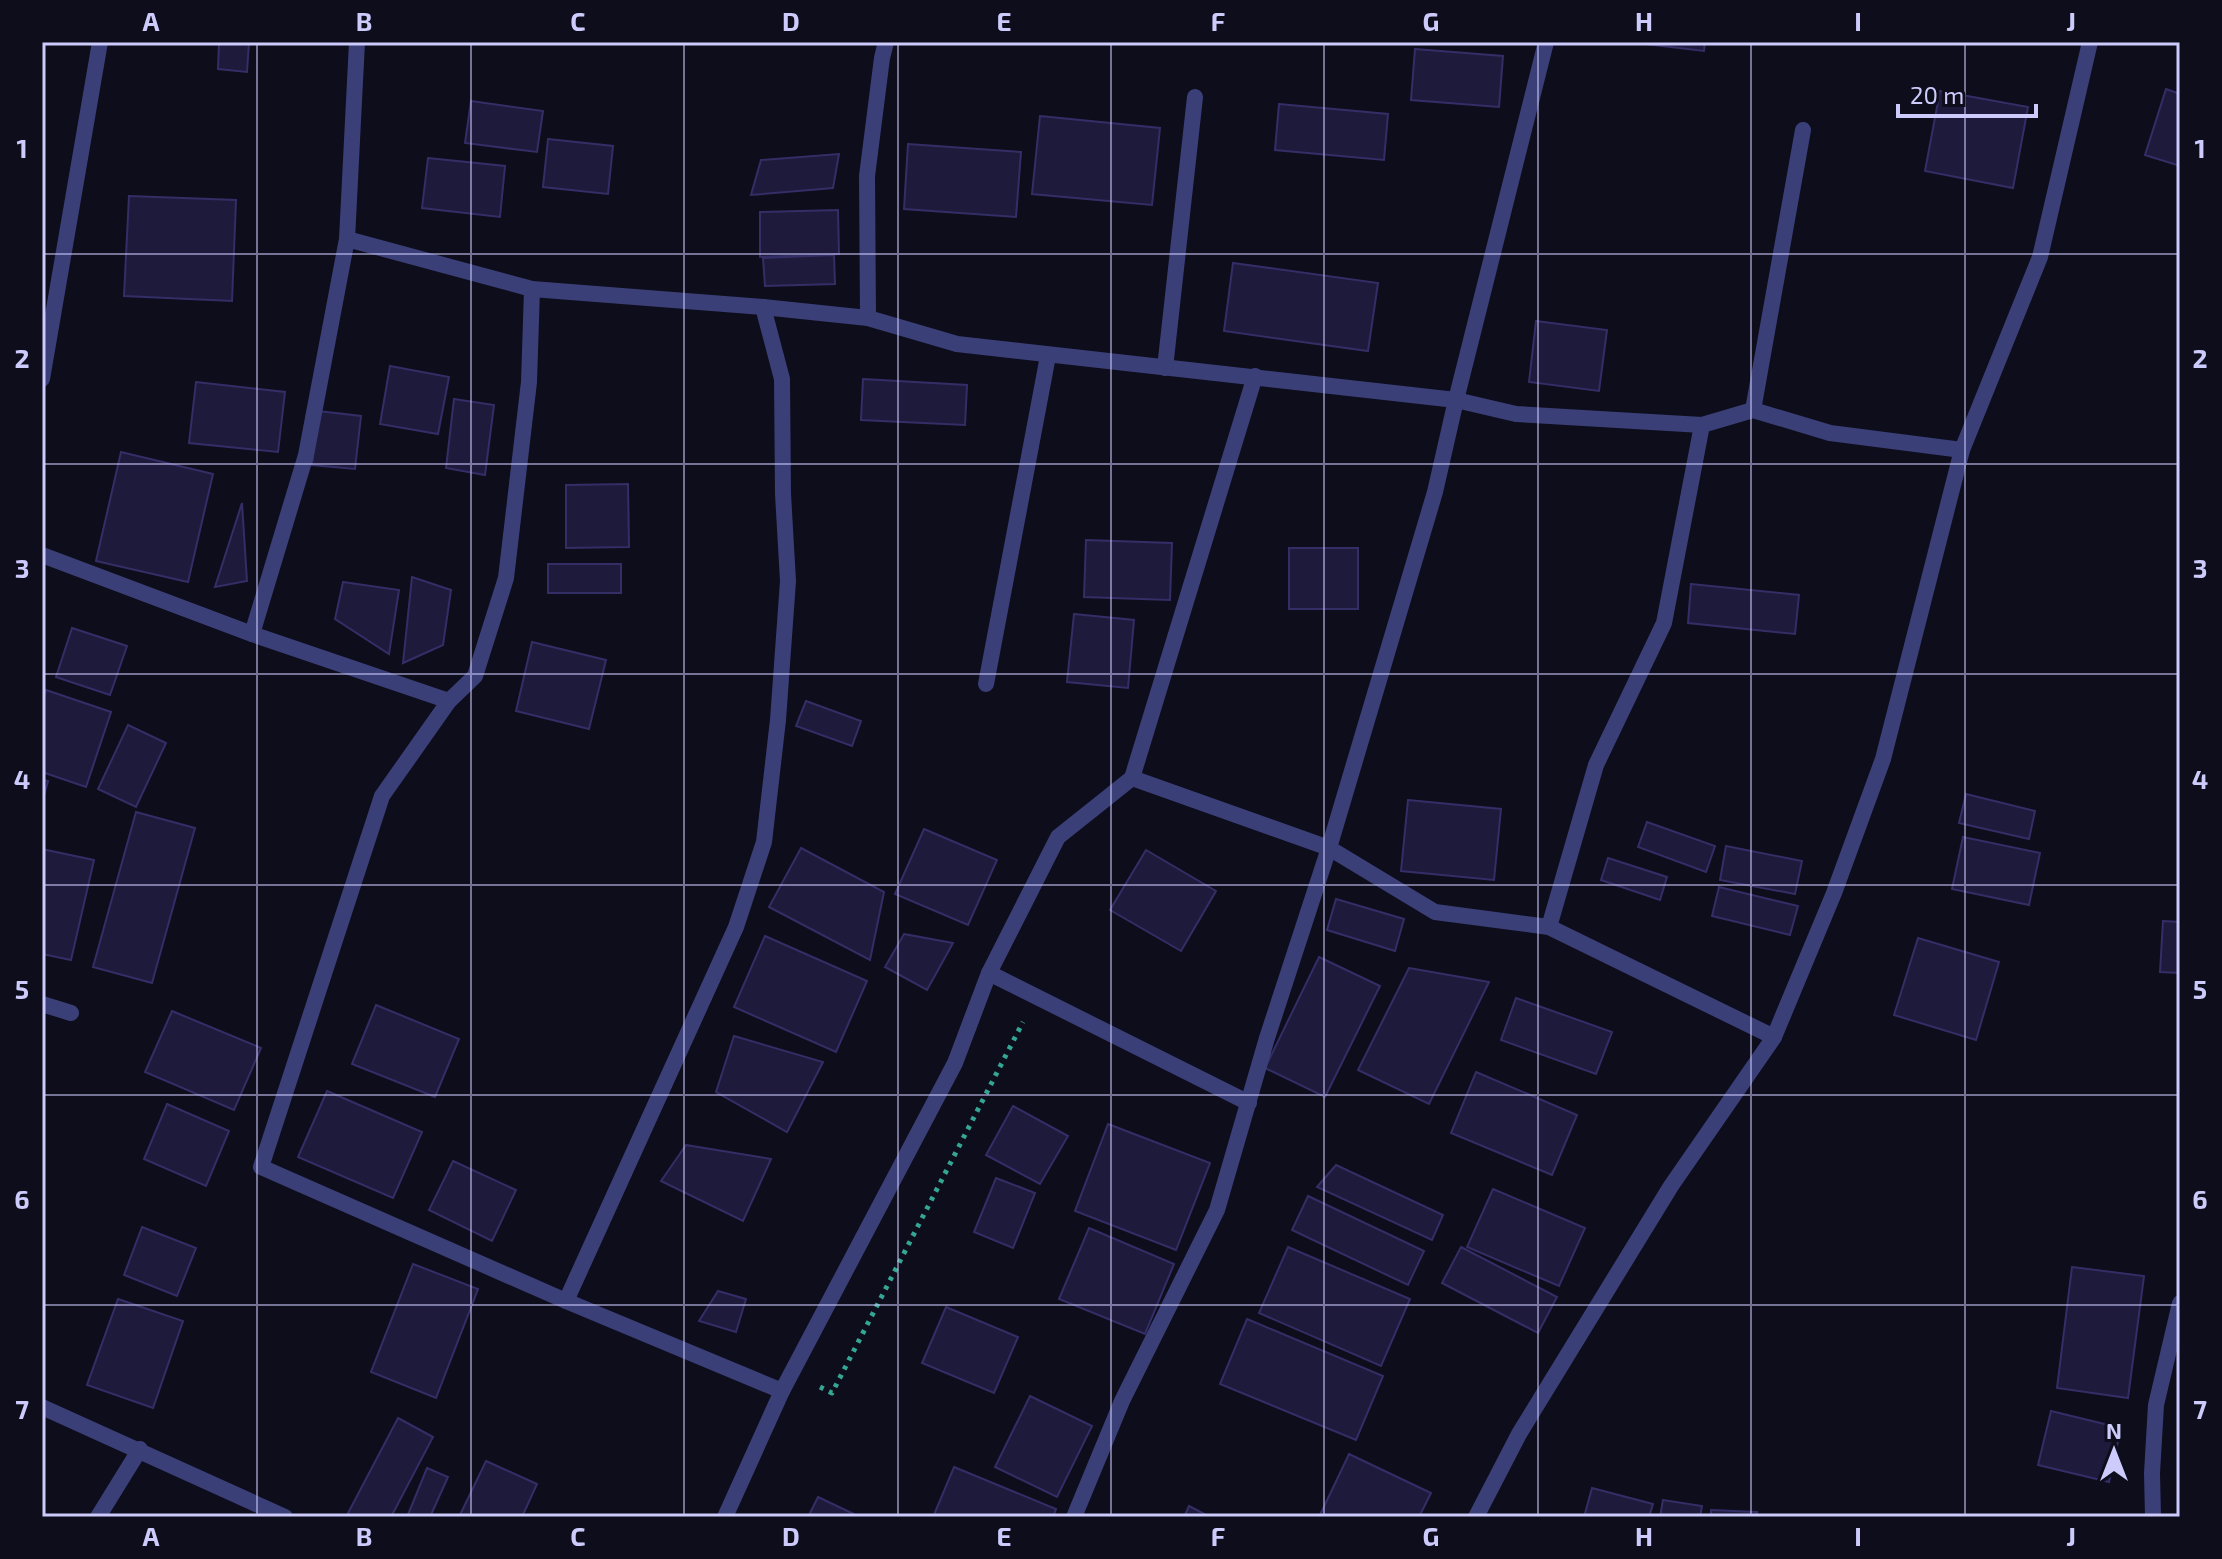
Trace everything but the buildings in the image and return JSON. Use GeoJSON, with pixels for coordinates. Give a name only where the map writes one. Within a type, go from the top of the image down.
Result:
{"type":"FeatureCollection","features":[{"type":"Feature","properties":{"kind":"street"},"geometry":{"type":"LineString","coordinates":[[42,379],[100,42]]}},
{"type":"Feature","properties":{"kind":"street"},"geometry":{"type":"LineString","coordinates":[[252,634],[306,455],[347,239],[357,42]]}},
{"type":"Feature","properties":{"kind":"street"},"geometry":{"type":"LineString","coordinates":[[868,318],[867,176],[886,42]]}},
{"type":"Feature","properties":{"kind":"street"},"geometry":{"type":"LineString","coordinates":[[1074,1517],[1122,1401],[1217,1210],[1435,492],[1546,42]]}},
{"type":"Feature","properties":{"kind":"street"},"geometry":{"type":"LineString","coordinates":[[1476,1517],[1519,1434],[1671,1186],[1774,1037],[1834,893],[1883,759],[1962,450],[2040,257],[2090,42]]}},
{"type":"Feature","properties":{"kind":"street"},"geometry":{"type":"LineString","coordinates":[[1165,368],[1195,97]]}},
{"type":"Feature","properties":{"kind":"street"},"geometry":{"type":"LineString","coordinates":[[1753,410],[1803,130]]}},
{"type":"Feature","properties":{"kind":"street"},"geometry":{"type":"LineString","coordinates":[[347,239],[532,289],[868,318],[957,344],[1456,400],[1516,414],[1702,425],[1753,410],[1830,433],[1962,450]]}},
{"type":"Feature","properties":{"kind":"street"},"geometry":{"type":"LineString","coordinates":[[532,289],[529,382],[506,578],[475,676],[449,701],[382,796],[261,1167],[566,1301],[782,1391]]}},
{"type":"Feature","properties":{"kind":"street"},"geometry":{"type":"LineString","coordinates":[[566,1301],[736,927],[764,842],[778,720],[788,581],[783,494],[782,379],[763,307]]}},
{"type":"Feature","properties":{"kind":"street"},"geometry":{"type":"LineString","coordinates":[[986,684],[1048,356]]}},
{"type":"Feature","properties":{"kind":"street"},"geometry":{"type":"LineString","coordinates":[[725,1517],[791,1372],[955,1063],[989,973],[1058,837],[1132,778],[1255,376]]}},
{"type":"Feature","properties":{"kind":"street"},"geometry":{"type":"LineString","coordinates":[[1549,927],[1596,765],[1664,623],[1702,425]]}},
{"type":"Feature","properties":{"kind":"street"},"geometry":{"type":"LineString","coordinates":[[42,555],[252,634],[449,701]]}},
{"type":"Feature","properties":{"kind":"street"},"geometry":{"type":"LineString","coordinates":[[1132,778],[1329,848],[1435,912],[1549,927],[1774,1037]]}},
{"type":"Feature","properties":{"kind":"street"},"geometry":{"type":"LineString","coordinates":[[989,973],[1249,1103]]}},
{"type":"Feature","properties":{"kind":"street"},"geometry":{"type":"LineString","coordinates":[[42,1004],[71,1013]]}},
{"type":"Feature","properties":{"kind":"street"},"geometry":{"type":"LineString","coordinates":[[2153,1517],[2156,1405],[2180,1303]]}},
{"type":"Feature","properties":{"kind":"street"},"geometry":{"type":"LineString","coordinates":[[42,1407],[285,1517]]}},
{"type":"Feature","properties":{"kind":"street"},"geometry":{"type":"LineString","coordinates":[[98,1517],[140,1449]]}},
{"type":"Feature","properties":{"kind":"path"},"geometry":{"type":"LineString","coordinates":[[791,1372],[832,1393],[1036,996]]}}]}
